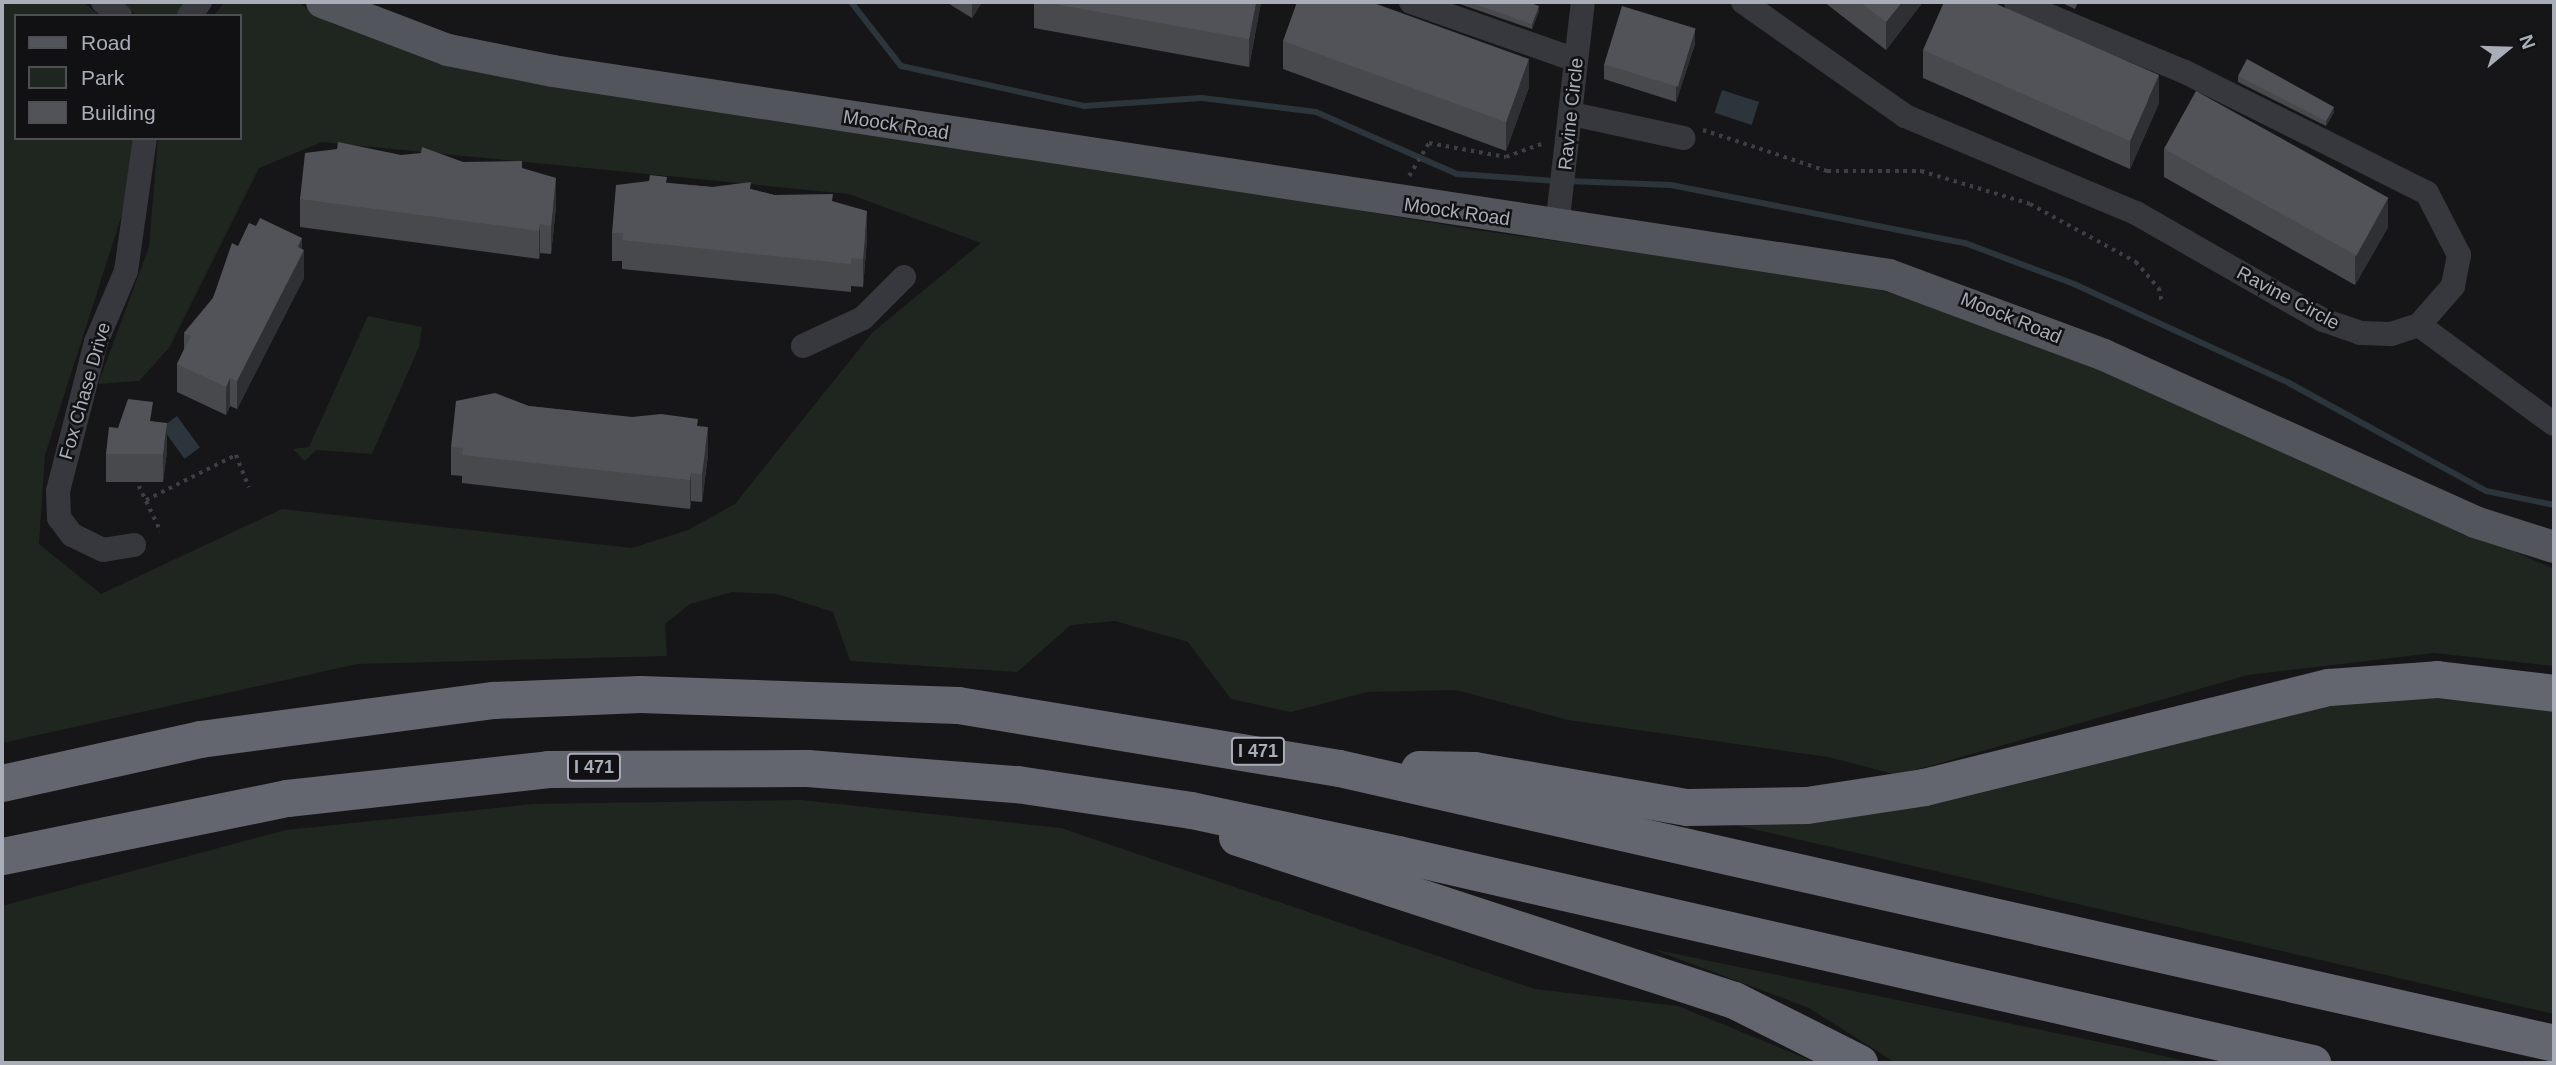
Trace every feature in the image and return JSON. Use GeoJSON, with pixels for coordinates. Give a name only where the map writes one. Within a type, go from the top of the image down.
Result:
{"type":"FeatureCollection","features":[{"type":"Feature","properties":{"kind":"highway"},"geometry":{"type":"LineString","coordinates":[[1339,768],[1474,770],[1687,807],[1807,805],[1924,787],[2329,687],[2437,679],[2554,693]]}},
{"type":"Feature","properties":{"kind":"highway","name":"I 471"},"geometry":{"type":"LineString","coordinates":[[2,783],[145,750],[387,710],[640,694],[958,705],[1339,768],[2554,1043]]}},
{"type":"Feature","properties":{"kind":"highway","name":"I 471"},"geometry":{"type":"LineString","coordinates":[[2,856],[287,798],[607,767],[807,768],[1017,784],[1191,810],[2312,1063]]}},
{"type":"Feature","properties":{"kind":"highway"},"geometry":{"type":"LineString","coordinates":[[1191,810],[1258,849],[1734,1000],[1860,1063]]}},
{"type":"Feature","properties":{"kind":"main road","name":"Moock Road"},"geometry":{"type":"LineString","coordinates":[[322,2],[404,37],[477,58],[1559,213],[1782,254],[1960,296],[2475,522],[2554,547]]}},
{"type":"Feature","properties":{"kind":"street"},"geometry":{"type":"LineString","coordinates":[[103,2],[118,14]]}},
{"type":"Feature","properties":{"kind":"street"},"geometry":{"type":"LineString","coordinates":[[1411,2],[1576,60]]}},
{"type":"Feature","properties":{"kind":"street","name":"Ravine Circle"},"geometry":{"type":"LineString","coordinates":[[1559,213],[1583,2]]}},
{"type":"Feature","properties":{"kind":"street","name":"Ravine Circle"},"geometry":{"type":"LineString","coordinates":[[1743,2],[1905,116],[2136,213],[2323,320],[2360,333],[2391,334],[2418,325]]}},
{"type":"Feature","properties":{"kind":"street"},"geometry":{"type":"LineString","coordinates":[[2016,2],[2185,72],[2427,193],[2459,255],[2453,286],[2418,325],[2554,424]]}},
{"type":"Feature","properties":{"kind":"street"},"geometry":{"type":"LineString","coordinates":[[1572,114],[1683,138]]}},
{"type":"Feature","properties":{"kind":"street","name":"Fox Chase Drive"},"geometry":{"type":"LineString","coordinates":[[134,545],[103,550],[72,535],[59,518],[58,491],[96,342],[126,271],[145,140]]}},
{"type":"Feature","properties":{"kind":"street"},"geometry":{"type":"LineString","coordinates":[[803,346],[863,318],[904,277]]}},
{"type":"Feature","properties":{"kind":"path"},"geometry":{"type":"LineString","coordinates":[[1411,173],[1429,143],[1506,157],[1548,141],[1572,114]]}},
{"type":"Feature","properties":{"kind":"path"},"geometry":{"type":"LineString","coordinates":[[1683,138],[1688,124],[1826,171],[1921,171],[2006,196],[2106,242],[2148,274],[2162,302]]}},
{"type":"Feature","properties":{"kind":"path"},"geometry":{"type":"LineString","coordinates":[[146,500],[236,455],[249,487]]}},
{"type":"Feature","properties":{"kind":"path"},"geometry":{"type":"LineString","coordinates":[[139,486],[161,532]]}},
{"type":"Feature","properties":{"kind":"green space"},"geometry":{"type":"Polygon","coordinates":[[[2,2],[83,2],[98,14],[14,14],[14,140],[133,140],[126,202],[45,455],[39,544],[101,594],[282,509],[632,548],[688,530],[735,504],[873,332],[981,243],[849,194],[322,142],[259,168],[169,348],[139,381],[98,384],[149,247],[158,140],[242,140],[242,14],[215,14],[225,2],[297,2],[333,24],[425,54],[1470,229],[1846,282],[1995,319],[2554,569],[2554,666],[2434,653],[2248,675],[1898,775],[1828,757],[1568,720],[1456,690],[1367,692],[1291,712],[1231,699],[1188,642],[1115,621],[1071,625],[1017,672],[850,661],[833,612],[777,594],[732,592],[690,604],[665,624],[667,656],[357,664],[2,743],[2,2]]]}},
{"type":"Feature","properties":{"kind":"green space"},"geometry":{"type":"Polygon","coordinates":[[[121,2],[191,2],[182,14],[135,14],[121,2]]]}},
{"type":"Feature","properties":{"kind":"green space"},"geometry":{"type":"Polygon","coordinates":[[[368,316],[422,327],[419,347],[372,454],[316,450],[305,461],[293,449],[309,447],[368,316]]]}},
{"type":"Feature","properties":{"kind":"green space"},"geometry":{"type":"Polygon","coordinates":[[[2431,693],[2554,710],[2554,1014],[1723,822],[1835,820],[2322,702],[2431,693]]]}},
{"type":"Feature","properties":{"kind":"green space"},"geometry":{"type":"Polygon","coordinates":[[[801,800],[1061,828],[1535,989],[1678,1006],[1817,1063],[2,1063],[2,906],[286,830],[533,804],[801,800]]]}},
{"type":"Feature","properties":{"kind":"green space"},"geometry":{"type":"Polygon","coordinates":[[[1652,949],[2194,1063],[1896,1063],[1809,1008],[1652,949]]]}},
{"type":"Feature","properties":{"kind":"shaded area"},"geometry":{"type":"Polygon","coordinates":[[[1722,90],[1759,102],[1752,125],[1715,113],[1722,90]]]}},
{"type":"Feature","properties":{"kind":"shaded area"},"geometry":{"type":"Polygon","coordinates":[[[177,416],[200,448],[185,459],[162,427],[177,416]]]}},
{"type":"Feature","properties":{"kind":"building"},"geometry":{"type":"Polygon","coordinates":[[[1043,2],[1256,2],[1249,39],[1043,2]]]}},
{"type":"Feature","properties":{"kind":"building"},"geometry":{"type":"Polygon","coordinates":[[[1297,2],[1371,2],[1529,59],[1506,122],[1283,41],[1297,2]]]}},
{"type":"Feature","properties":{"kind":"building"},"geometry":{"type":"Polygon","coordinates":[[[1469,2],[1528,2],[1539,6],[1532,24],[1469,2]]]}},
{"type":"Feature","properties":{"kind":"building"},"geometry":{"type":"Polygon","coordinates":[[[1860,2],[1902,2],[1886,22],[1860,2]]]}},
{"type":"Feature","properties":{"kind":"building"},"geometry":{"type":"Polygon","coordinates":[[[1944,2],[1992,2],[2159,75],[2130,141],[1923,50],[1944,2]]]}},
{"type":"Feature","properties":{"kind":"building"},"geometry":{"type":"Polygon","coordinates":[[[1622,6],[1696,29],[1678,87],[1604,64],[1622,6]]]}},
{"type":"Feature","properties":{"kind":"building"},"geometry":{"type":"Polygon","coordinates":[[[2247,59],[2334,107],[2326,121],[2238,76],[2247,59]]]}},
{"type":"Feature","properties":{"kind":"building"},"geometry":{"type":"Polygon","coordinates":[[[2196,91],[2388,198],[2356,255],[2164,149],[2196,91]]]}},
{"type":"Feature","properties":{"kind":"building"},"geometry":{"type":"Polygon","coordinates":[[[338,142],[401,155],[421,153],[422,147],[463,162],[522,161],[522,168],[556,178],[551,226],[540,224],[539,231],[300,199],[305,153],[337,149],[338,142]]]}},
{"type":"Feature","properties":{"kind":"building"},"geometry":{"type":"Polygon","coordinates":[[[650,175],[667,177],[666,183],[712,187],[751,182],[750,189],[774,195],[833,194],[832,201],[867,211],[863,259],[851,258],[851,264],[622,240],[623,233],[612,233],[616,185],[649,181],[650,175]]]}},
{"type":"Feature","properties":{"kind":"building"},"geometry":{"type":"Polygon","coordinates":[[[260,218],[302,238],[298,247],[304,250],[237,381],[230,378],[226,387],[177,364],[191,336],[184,333],[213,298],[232,243],[238,246],[249,223],[256,226],[260,218]]]}},
{"type":"Feature","properties":{"kind":"building"},"geometry":{"type":"Polygon","coordinates":[[[495,393],[529,406],[632,417],[661,414],[698,419],[697,426],[708,427],[702,474],[691,473],[690,480],[462,455],[463,448],[451,447],[456,401],[495,393]]]}},
{"type":"Feature","properties":{"kind":"building"},"geometry":{"type":"Polygon","coordinates":[[[128,399],[153,402],[150,421],[167,423],[163,454],[106,454],[109,427],[118,428],[128,399]]]}},
{"type":"Feature","properties":{"kind":"waterway"},"geometry":{"type":"LineString","coordinates":[[851,2],[901,66],[1084,106],[1202,98],[1316,112],[1457,174],[1556,181]]}},
{"type":"Feature","properties":{"kind":"waterway"},"geometry":{"type":"LineString","coordinates":[[1567,181],[1671,185],[1965,243],[2074,284],[2289,383],[2486,491],[2554,505]]}}]}
